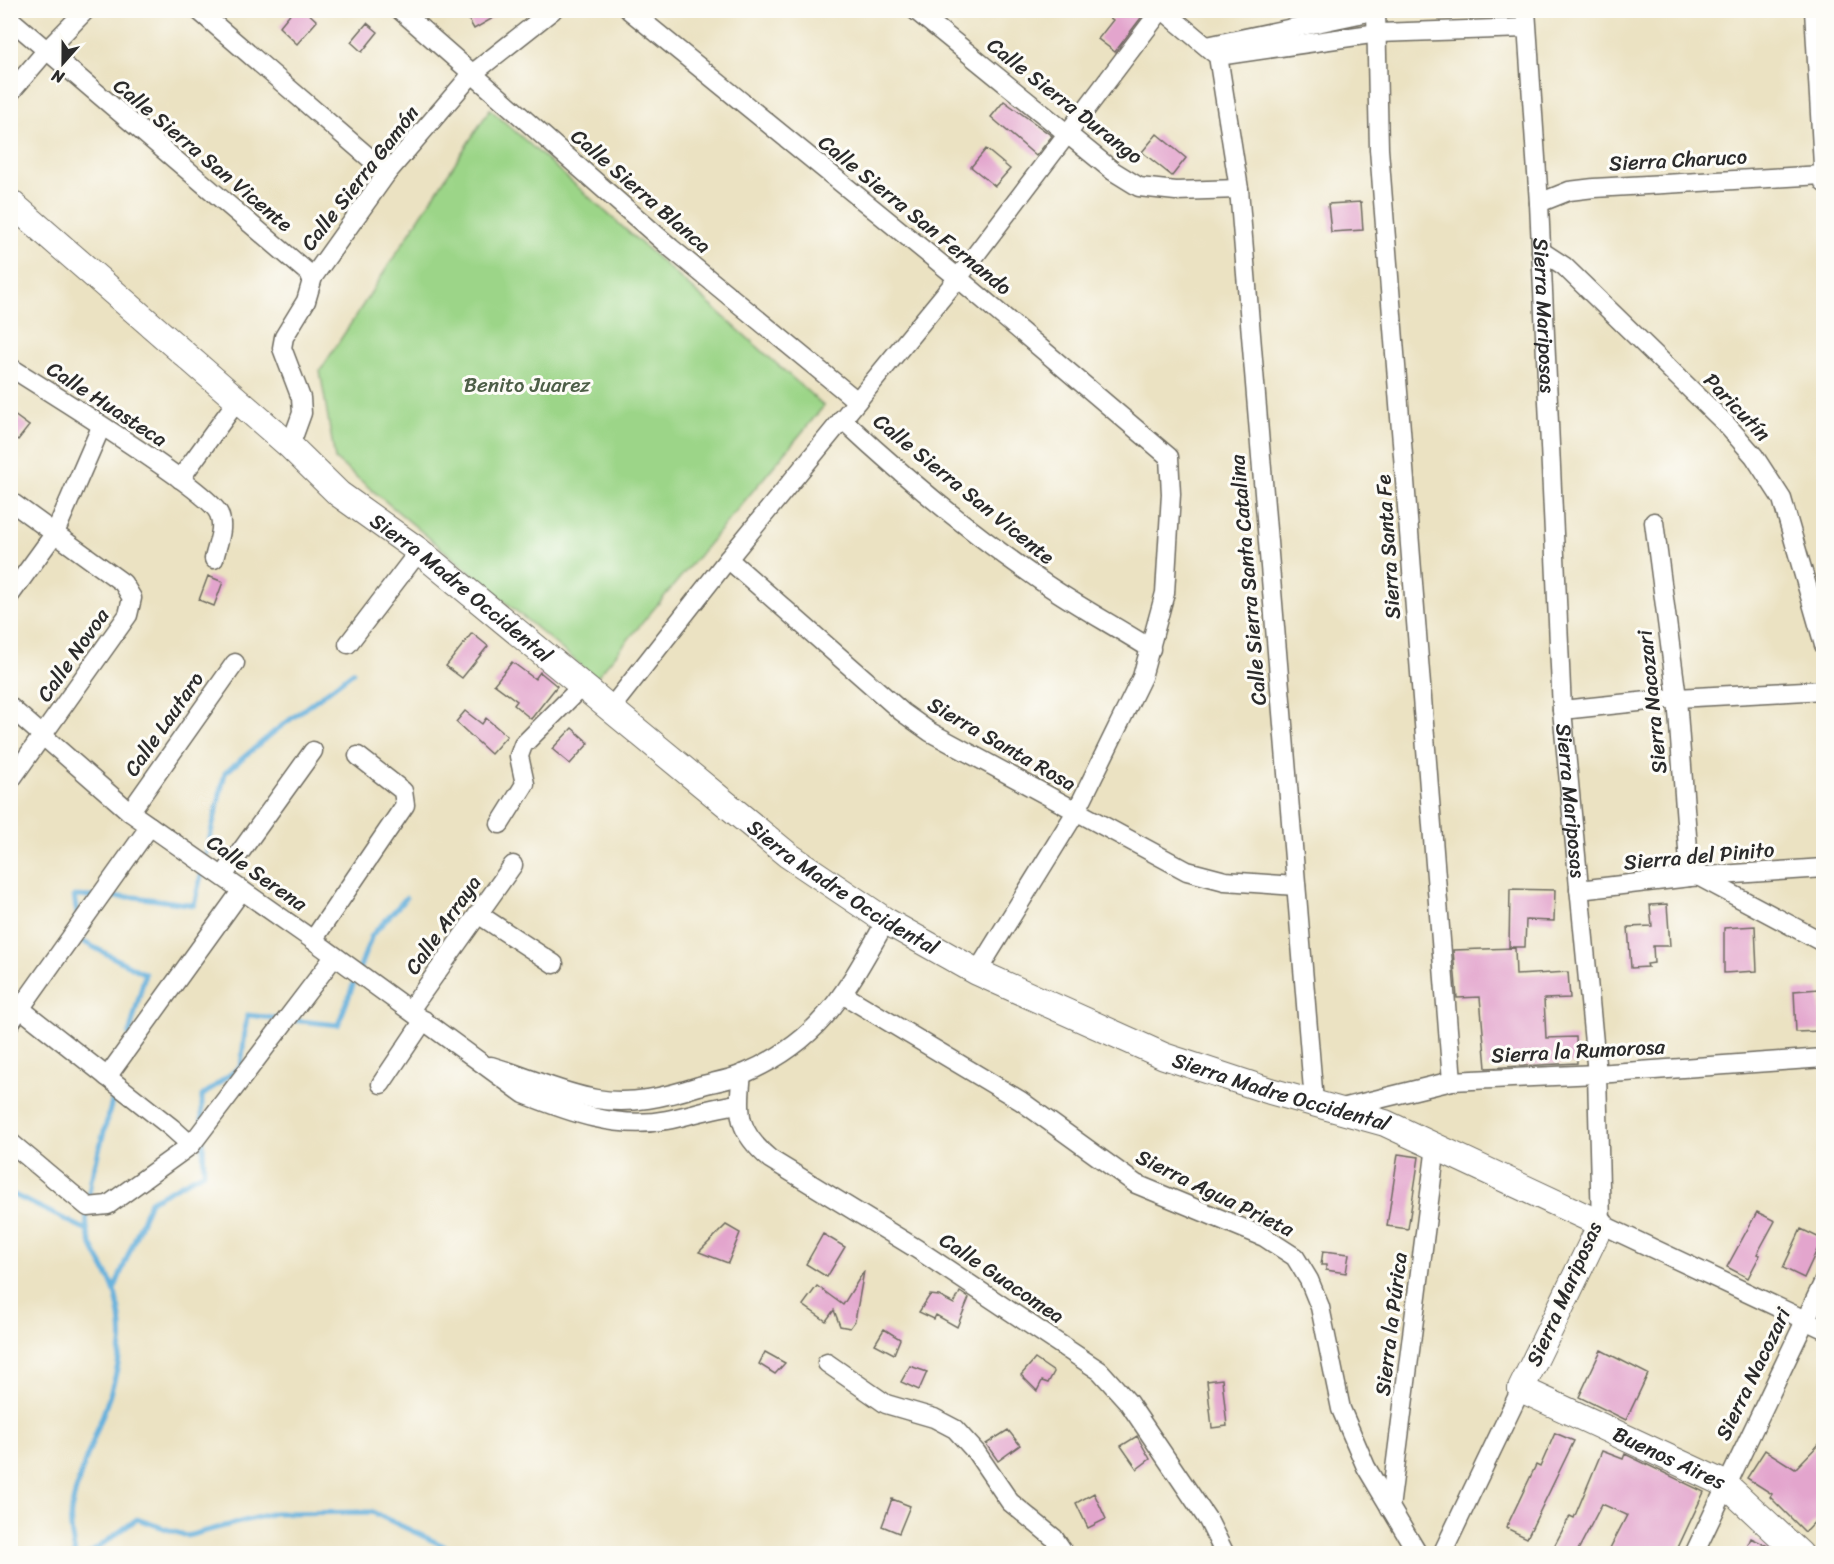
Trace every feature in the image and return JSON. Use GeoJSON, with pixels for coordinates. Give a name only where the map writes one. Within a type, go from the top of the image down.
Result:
{"type":"FeatureCollection","features":[{"type":"Feature","properties":{"kind":"street"},"geometry":{"type":"LineString","coordinates":[[10,93],[46,51],[86,10]]}},
{"type":"Feature","properties":{"kind":"street"},"geometry":{"type":"LineString","coordinates":[[198,10],[387,173]]}},
{"type":"Feature","properties":{"kind":"street","name":"Calle Sierra Blanca"},"geometry":{"type":"LineString","coordinates":[[400,10],[671,248],[857,400]]}},
{"type":"Feature","properties":{"kind":"street","name":"Calle Sierra Gamón"},"geometry":{"type":"LineString","coordinates":[[290,446],[300,420],[301,405],[282,348],[284,337],[306,301],[313,277],[387,173],[472,74],[553,10]]}},
{"type":"Feature","properties":{"kind":"street","name":"Calle Sierra San Fernando"},"geometry":{"type":"LineString","coordinates":[[629,10],[958,278],[1169,457],[1171,472],[1165,592],[1151,649]]}},
{"type":"Feature","properties":{"kind":"street","name":"Calle Sierra Durango"},"geometry":{"type":"LineString","coordinates":[[915,10],[1069,132],[1113,171],[1139,187],[1176,191],[1239,189]]}},
{"type":"Feature","properties":{"kind":"street"},"geometry":{"type":"LineString","coordinates":[[611,708],[728,559],[958,278],[1162,10],[1212,51],[1526,19]]}},
{"type":"Feature","properties":{"kind":"street"},"geometry":{"type":"LineString","coordinates":[[1212,51],[1377,10]]}},
{"type":"Feature","properties":{"kind":"street","name":"Sierra Santa Fe"},"geometry":{"type":"LineString","coordinates":[[1377,10],[1379,149],[1452,1081]]}},
{"type":"Feature","properties":{"kind":"street"},"geometry":{"type":"LineString","coordinates":[[1814,10],[1823,179]]}},
{"type":"Feature","properties":{"kind":"street","name":"Calle Sierra San Vicente"},"geometry":{"type":"LineString","coordinates":[[10,19],[313,277]]}},
{"type":"Feature","properties":{"kind":"street","name":"Sierra Mariposas"},"geometry":{"type":"LineString","coordinates":[[1442,1554],[1601,1224],[1597,1074],[1562,710],[1539,203],[1526,19]]}},
{"type":"Feature","properties":{"kind":"street","name":"Calle Sierra Santa Catalina"},"geometry":{"type":"LineString","coordinates":[[1212,51],[1239,189],[1314,1102]]}},
{"type":"Feature","properties":{"kind":"street","name":"Sierra Charuco"},"geometry":{"type":"LineString","coordinates":[[1539,203],[1569,191],[1594,188],[1823,179]]}},
{"type":"Feature","properties":{"kind":"street","name":"Sierra Madre Occidental"},"geometry":{"type":"LineString","coordinates":[[10,202],[290,446],[339,494],[419,551],[788,855],[886,921],[977,972],[1164,1056],[1230,1079],[1384,1123],[1824,1329]]}},
{"type":"Feature","properties":{"kind":"street","name":"Paricutín"},"geometry":{"type":"LineString","coordinates":[[1541,251],[1564,266],[1725,423],[1754,456],[1782,499],[1824,645]]}},
{"type":"Feature","properties":{"kind":"street","name":"Calle Huasteca"},"geometry":{"type":"LineString","coordinates":[[10,367],[180,478],[220,515],[221,526],[214,559]]}},
{"type":"Feature","properties":{"kind":"street"},"geometry":{"type":"LineString","coordinates":[[180,478],[237,401]]}},
{"type":"Feature","properties":{"kind":"street","name":"Calle Sierra San Vicente"},"geometry":{"type":"LineString","coordinates":[[842,419],[877,452],[992,546],[1043,583],[1151,649]]}},
{"type":"Feature","properties":{"kind":"street"},"geometry":{"type":"LineString","coordinates":[[10,595],[55,533],[101,427]]}},
{"type":"Feature","properties":{"kind":"street"},"geometry":{"type":"LineString","coordinates":[[10,501],[55,533]]}},
{"type":"Feature","properties":{"kind":"street","name":"Sierra Nacozari"},"geometry":{"type":"LineString","coordinates":[[1654,522],[1677,698],[1694,876]]}},
{"type":"Feature","properties":{"kind":"street","name":"Calle Novoa"},"geometry":{"type":"LineString","coordinates":[[10,781],[128,615],[132,598],[123,583],[55,533]]}},
{"type":"Feature","properties":{"kind":"street"},"geometry":{"type":"LineString","coordinates":[[348,644],[419,551]]}},
{"type":"Feature","properties":{"kind":"street","name":"Sierra Santa Rosa"},"geometry":{"type":"LineString","coordinates":[[728,559],[902,712],[956,747],[1187,871],[1205,877],[1296,886]]}},
{"type":"Feature","properties":{"kind":"street"},"geometry":{"type":"LineString","coordinates":[[977,972],[1076,812],[1142,677],[1151,649]]}},
{"type":"Feature","properties":{"kind":"street","name":"Calle Lautaro"},"geometry":{"type":"LineString","coordinates":[[130,812],[234,663]]}},
{"type":"Feature","properties":{"kind":"street"},"geometry":{"type":"LineString","coordinates":[[500,824],[525,784],[519,756],[523,745],[583,685]]}},
{"type":"Feature","properties":{"kind":"street"},"geometry":{"type":"LineString","coordinates":[[1562,710],[1677,698],[1824,690]]}},
{"type":"Feature","properties":{"kind":"street","name":"Calle Serena"},"geometry":{"type":"LineString","coordinates":[[10,707],[45,734],[85,774],[130,812],[314,940],[334,957],[487,1065],[524,1094],[561,1109],[621,1123],[668,1120],[704,1109],[739,1104]]}},
{"type":"Feature","properties":{"kind":"street"},"geometry":{"type":"LineString","coordinates":[[224,876],[313,751]]}},
{"type":"Feature","properties":{"kind":"street"},"geometry":{"type":"LineString","coordinates":[[314,940],[405,805],[403,791],[358,756]]}},
{"type":"Feature","properties":{"kind":"street"},"geometry":{"type":"LineString","coordinates":[[150,826],[16,1016],[107,1077],[191,1145]]}},
{"type":"Feature","properties":{"kind":"street","name":"Calle Arraya"},"geometry":{"type":"LineString","coordinates":[[381,1084],[417,1015],[478,914],[513,865]]}},
{"type":"Feature","properties":{"kind":"street","name":"Sierra del Pinito"},"geometry":{"type":"LineString","coordinates":[[1579,890],[1694,876],[1824,868]]}},
{"type":"Feature","properties":{"kind":"street"},"geometry":{"type":"LineString","coordinates":[[1694,876],[1824,943]]}},
{"type":"Feature","properties":{"kind":"street"},"geometry":{"type":"LineString","coordinates":[[107,1077],[242,890]]}},
{"type":"Feature","properties":{"kind":"street"},"geometry":{"type":"LineString","coordinates":[[478,914],[554,964]]}},
{"type":"Feature","properties":{"kind":"street","name":"Calle Serena"},"geometry":{"type":"LineString","coordinates":[[487,1065],[595,1099],[620,1102],[664,1096],[742,1074],[792,1049],[812,1033],[844,994],[886,921]]}},
{"type":"Feature","properties":{"kind":"street"},"geometry":{"type":"LineString","coordinates":[[10,1142],[88,1207],[108,1206],[191,1145],[334,957]]}},
{"type":"Feature","properties":{"kind":"street","name":"Sierra Agua Prieta"},"geometry":{"type":"LineString","coordinates":[[844,994],[1021,1101],[1136,1184],[1264,1237],[1295,1257],[1309,1280],[1320,1307],[1341,1409],[1366,1467],[1418,1554]]}},
{"type":"Feature","properties":{"kind":"street","name":"Sierra la Rumorosa"},"geometry":{"type":"LineString","coordinates":[[1338,1109],[1452,1081],[1597,1074],[1824,1058]]}},
{"type":"Feature","properties":{"kind":"street","name":"Calle Guacomea"},"geometry":{"type":"LineString","coordinates":[[742,1074],[739,1104],[743,1130],[753,1144],[770,1159],[917,1249],[1100,1371],[1128,1402],[1208,1520],[1226,1554]]}},
{"type":"Feature","properties":{"kind":"street","name":"Sierra la Púrica"},"geometry":{"type":"LineString","coordinates":[[1390,1508],[1436,1146]]}},
{"type":"Feature","properties":{"kind":"street","name":"Sierra Nacozari"},"geometry":{"type":"LineString","coordinates":[[1694,1554],[1725,1484],[1824,1281]]}},
{"type":"Feature","properties":{"kind":"street"},"geometry":{"type":"LineString","coordinates":[[827,1363],[886,1404],[934,1418],[955,1429],[976,1452],[1010,1502],[1054,1538],[1065,1554]]}},
{"type":"Feature","properties":{"kind":"street","name":"Buenos Aires"},"geometry":{"type":"LineString","coordinates":[[1521,1389],[1725,1484],[1800,1554]]}},
{"type":"Feature","properties":{"kind":"green space","name":"Benito Juarez"},"geometry":{"type":"Polygon","coordinates":[[[490,109],[824,406],[596,678],[335,459],[320,371],[490,109]]]}},
{"type":"Feature","properties":{"kind":"building"},"geometry":{"type":"Polygon","coordinates":[[[293,10],[305,10],[317,21],[297,44],[279,27],[293,10]]]}},
{"type":"Feature","properties":{"kind":"building"},"geometry":{"type":"Polygon","coordinates":[[[463,10],[507,10],[474,29],[463,10]]]}},
{"type":"Feature","properties":{"kind":"building"},"geometry":{"type":"Polygon","coordinates":[[[1116,10],[1147,10],[1115,52],[1098,39],[1113,20],[1110,18],[1116,10]]]}},
{"type":"Feature","properties":{"kind":"building"},"geometry":{"type":"Polygon","coordinates":[[[367,23],[378,32],[362,52],[351,42],[367,23]]]}},
{"type":"Feature","properties":{"kind":"building"},"geometry":{"type":"Polygon","coordinates":[[[1004,101],[1052,136],[1036,156],[991,117],[1004,101]]]}},
{"type":"Feature","properties":{"kind":"building"},"geometry":{"type":"Polygon","coordinates":[[[1157,134],[1186,158],[1172,176],[1142,152],[1157,134]]]}},
{"type":"Feature","properties":{"kind":"building"},"geometry":{"type":"Polygon","coordinates":[[[986,149],[1010,169],[995,186],[971,167],[986,149]]]}},
{"type":"Feature","properties":{"kind":"building"},"geometry":{"type":"Polygon","coordinates":[[[1361,202],[1363,230],[1331,232],[1328,204],[1361,202]]]}},
{"type":"Feature","properties":{"kind":"building"},"geometry":{"type":"Polygon","coordinates":[[[10,412],[29,426],[18,440],[10,434],[10,412]]]}},
{"type":"Feature","properties":{"kind":"building"},"geometry":{"type":"Polygon","coordinates":[[[208,576],[223,582],[214,606],[199,600],[208,576]]]}},
{"type":"Feature","properties":{"kind":"building"},"geometry":{"type":"Polygon","coordinates":[[[472,633],[488,646],[462,678],[446,666],[472,633]]]}},
{"type":"Feature","properties":{"kind":"building"},"geometry":{"type":"Polygon","coordinates":[[[512,662],[535,679],[540,672],[557,686],[531,719],[514,705],[517,701],[494,684],[512,662]]]}},
{"type":"Feature","properties":{"kind":"building"},"geometry":{"type":"Polygon","coordinates":[[[465,711],[482,724],[486,718],[507,736],[491,754],[456,722],[465,711]]]}},
{"type":"Feature","properties":{"kind":"building"},"geometry":{"type":"Polygon","coordinates":[[[572,728],[589,743],[570,764],[552,749],[572,728]]]}},
{"type":"Feature","properties":{"kind":"building"},"geometry":{"type":"Polygon","coordinates":[[[1510,889],[1555,890],[1554,921],[1526,920],[1525,947],[1509,947],[1510,889]]]}},
{"type":"Feature","properties":{"kind":"building"},"geometry":{"type":"Polygon","coordinates":[[[1667,904],[1670,946],[1653,946],[1654,963],[1647,964],[1648,967],[1631,968],[1628,927],[1652,926],[1650,905],[1667,904]]]}},
{"type":"Feature","properties":{"kind":"building"},"geometry":{"type":"Polygon","coordinates":[[[1755,926],[1757,971],[1724,973],[1724,928],[1755,926]]]}},
{"type":"Feature","properties":{"kind":"building"},"geometry":{"type":"Polygon","coordinates":[[[1515,948],[1516,975],[1568,972],[1570,998],[1544,999],[1546,1038],[1576,1037],[1577,1063],[1486,1068],[1480,997],[1457,998],[1453,950],[1515,948]]]}},
{"type":"Feature","properties":{"kind":"building"},"geometry":{"type":"Polygon","coordinates":[[[1819,989],[1821,1031],[1796,1032],[1794,991],[1819,989]]]}},
{"type":"Feature","properties":{"kind":"building"},"geometry":{"type":"Polygon","coordinates":[[[1398,1154],[1419,1157],[1408,1229],[1387,1226],[1398,1154]]]}},
{"type":"Feature","properties":{"kind":"building"},"geometry":{"type":"Polygon","coordinates":[[[1757,1212],[1775,1221],[1757,1254],[1760,1255],[1748,1278],[1727,1267],[1757,1212]]]}},
{"type":"Feature","properties":{"kind":"building"},"geometry":{"type":"Polygon","coordinates":[[[726,1225],[740,1233],[728,1263],[699,1252],[726,1225]]]}},
{"type":"Feature","properties":{"kind":"building"},"geometry":{"type":"Polygon","coordinates":[[[1801,1229],[1822,1239],[1804,1278],[1783,1268],[1801,1229]]]}},
{"type":"Feature","properties":{"kind":"building"},"geometry":{"type":"Polygon","coordinates":[[[823,1234],[845,1247],[827,1277],[806,1264],[823,1234]]]}},
{"type":"Feature","properties":{"kind":"building"},"geometry":{"type":"Polygon","coordinates":[[[1323,1251],[1349,1254],[1346,1273],[1326,1270],[1326,1265],[1321,1265],[1323,1251]]]}},
{"type":"Feature","properties":{"kind":"building"},"geometry":{"type":"Polygon","coordinates":[[[864,1271],[855,1321],[850,1328],[840,1326],[834,1310],[826,1321],[803,1305],[817,1286],[843,1305],[864,1271]]]}},
{"type":"Feature","properties":{"kind":"building"},"geometry":{"type":"Polygon","coordinates":[[[960,1292],[969,1298],[957,1327],[936,1315],[934,1319],[919,1312],[930,1295],[939,1296],[954,1304],[960,1292]]]}},
{"type":"Feature","properties":{"kind":"building"},"geometry":{"type":"Polygon","coordinates":[[[884,1329],[900,1339],[894,1354],[875,1344],[884,1329]]]}},
{"type":"Feature","properties":{"kind":"building"},"geometry":{"type":"Polygon","coordinates":[[[1601,1350],[1648,1374],[1626,1420],[1579,1397],[1601,1350]]]}},
{"type":"Feature","properties":{"kind":"building"},"geometry":{"type":"Polygon","coordinates":[[[765,1352],[785,1363],[775,1374],[759,1364],[765,1352]]]}},
{"type":"Feature","properties":{"kind":"building"},"geometry":{"type":"Polygon","coordinates":[[[1035,1359],[1054,1372],[1048,1383],[1042,1381],[1037,1391],[1021,1375],[1035,1359]]]}},
{"type":"Feature","properties":{"kind":"building"},"geometry":{"type":"Polygon","coordinates":[[[910,1366],[927,1372],[919,1390],[901,1382],[910,1366]]]}},
{"type":"Feature","properties":{"kind":"building"},"geometry":{"type":"Polygon","coordinates":[[[1222,1379],[1227,1426],[1212,1428],[1207,1381],[1222,1379]]]}},
{"type":"Feature","properties":{"kind":"building"},"geometry":{"type":"Polygon","coordinates":[[[1008,1430],[1020,1445],[998,1461],[986,1444],[1008,1430]]]}},
{"type":"Feature","properties":{"kind":"building"},"geometry":{"type":"Polygon","coordinates":[[[1555,1433],[1574,1441],[1527,1538],[1506,1528],[1536,1465],[1540,1467],[1555,1433]]]}},
{"type":"Feature","properties":{"kind":"building"},"geometry":{"type":"Polygon","coordinates":[[[1137,1436],[1150,1459],[1137,1469],[1121,1446],[1137,1436]]]}},
{"type":"Feature","properties":{"kind":"building"},"geometry":{"type":"Polygon","coordinates":[[[1824,1439],[1824,1512],[1805,1532],[1770,1497],[1772,1494],[1747,1478],[1765,1450],[1795,1469],[1824,1439]]]}},
{"type":"Feature","properties":{"kind":"building"},"geometry":{"type":"Polygon","coordinates":[[[1602,1451],[1623,1459],[1625,1454],[1704,1492],[1675,1554],[1607,1554],[1627,1515],[1602,1504],[1576,1554],[1550,1554],[1570,1516],[1574,1518],[1602,1451]]]}},
{"type":"Feature","properties":{"kind":"building"},"geometry":{"type":"Polygon","coordinates":[[[1094,1493],[1106,1519],[1088,1528],[1076,1503],[1094,1493]]]}},
{"type":"Feature","properties":{"kind":"building"},"geometry":{"type":"Polygon","coordinates":[[[892,1499],[910,1506],[899,1533],[882,1526],[892,1499]]]}},
{"type":"Feature","properties":{"kind":"building"},"geometry":{"type":"Polygon","coordinates":[[[1751,1538],[1772,1548],[1777,1554],[1744,1554],[1751,1538]]]}},
{"type":"Feature","properties":{"kind":"waterway"},"geometry":{"type":"LineString","coordinates":[[105,897],[135,897],[194,905],[225,773],[275,731],[353,672]]}},
{"type":"Feature","properties":{"kind":"waterway"},"geometry":{"type":"LineString","coordinates":[[78,919],[74,896],[95,897]]}},
{"type":"Feature","properties":{"kind":"waterway"},"geometry":{"type":"LineString","coordinates":[[291,1020],[338,1025],[372,935],[406,898]]}},
{"type":"Feature","properties":{"kind":"waterway"},"geometry":{"type":"LineString","coordinates":[[80,931],[82,941],[145,974],[129,1035]]}},
{"type":"Feature","properties":{"kind":"waterway"},"geometry":{"type":"LineString","coordinates":[[202,1121],[202,1096],[241,1066],[247,1015],[282,1019]]}},
{"type":"Feature","properties":{"kind":"waterway"},"geometry":{"type":"LineString","coordinates":[[88,1201],[91,1180],[116,1087]]}},
{"type":"Feature","properties":{"kind":"waterway"},"geometry":{"type":"LineString","coordinates":[[114,1290],[150,1201],[204,1172],[203,1140]]}},
{"type":"Feature","properties":{"kind":"waterway"},"geometry":{"type":"LineString","coordinates":[[10,1193],[85,1229]]}},
{"type":"Feature","properties":{"kind":"waterway"},"geometry":{"type":"LineString","coordinates":[[75,1554],[71,1512],[82,1470],[112,1388],[118,1366],[121,1339],[116,1296],[110,1279],[91,1244],[88,1234],[87,1210]]}},
{"type":"Feature","properties":{"kind":"waterway"},"geometry":{"type":"LineString","coordinates":[[89,1554],[137,1519],[187,1536],[274,1513],[372,1512],[461,1554]]}}]}
